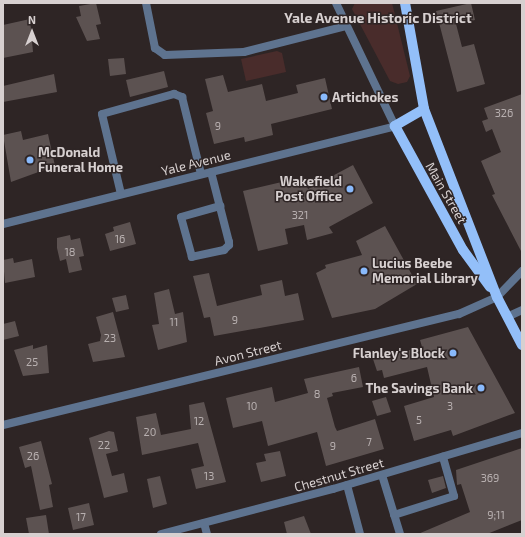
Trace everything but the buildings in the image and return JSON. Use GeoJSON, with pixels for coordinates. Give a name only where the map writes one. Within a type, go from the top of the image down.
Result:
{"type":"FeatureCollection","features":[{"type":"Feature","properties":{"kind":"main road","name":"Main Street"},"geometry":{"type":"LineString","coordinates":[[405,3],[424,110],[497,296],[522,345]]}},
{"type":"Feature","properties":{"kind":"main road"},"geometry":{"type":"LineString","coordinates":[[395,126],[424,110]]}},
{"type":"Feature","properties":{"kind":"main road","name":"Main Street"},"geometry":{"type":"LineString","coordinates":[[395,126],[463,250],[497,296]]}},
{"type":"Feature","properties":{"kind":"street"},"geometry":{"type":"LineString","coordinates":[[146,3],[154,45],[162,54],[244,52],[346,26]]}},
{"type":"Feature","properties":{"kind":"street"},"geometry":{"type":"LineString","coordinates":[[336,3],[395,126]]}},
{"type":"Feature","properties":{"kind":"street"},"geometry":{"type":"LineString","coordinates":[[121,194],[102,114],[174,94],[182,97],[202,174]]}},
{"type":"Feature","properties":{"kind":"street","name":"Yale Avenue"},"geometry":{"type":"LineString","coordinates":[[3,224],[395,126]]}},
{"type":"Feature","properties":{"kind":"street"},"geometry":{"type":"LineString","coordinates":[[211,172],[220,206],[228,247],[191,256],[181,217],[220,206]]}},
{"type":"Feature","properties":{"kind":"street","name":"Avon Street"},"geometry":{"type":"LineString","coordinates":[[3,425],[459,314],[497,296],[522,271]]}},
{"type":"Feature","properties":{"kind":"street"},"geometry":{"type":"LineString","coordinates":[[507,317],[522,310]]}},
{"type":"Feature","properties":{"kind":"street","name":"Chestnut Street"},"geometry":{"type":"LineString","coordinates":[[161,534],[347,485],[522,433]]}},
{"type":"Feature","properties":{"kind":"street"},"geometry":{"type":"LineString","coordinates":[[394,515],[454,496],[442,457]]}},
{"type":"Feature","properties":{"kind":"street"},"geometry":{"type":"LineString","coordinates":[[382,475],[400,534]]}},
{"type":"Feature","properties":{"kind":"street"},"geometry":{"type":"LineString","coordinates":[[347,485],[360,534]]}},
{"type":"Feature","properties":{"kind":"street"},"geometry":{"type":"LineString","coordinates":[[204,523],[207,534]]}},
{"type":"Feature","properties":{"kind":"shaded area"},"geometry":{"type":"Polygon","coordinates":[[[355,3],[392,3],[410,76],[407,82],[398,84],[390,81],[352,9],[355,3]]]}},
{"type":"Feature","properties":{"kind":"shaded area"},"geometry":{"type":"Polygon","coordinates":[[[277,51],[282,53],[286,72],[246,81],[241,59],[277,51]]]}},
{"type":"Feature","properties":{"kind":"place","name":"Artichokes"},"geometry":{"type":"Point","coordinates":[324,97]}},
{"type":"Feature","properties":{"kind":"place","name":"McDonald Funeral Home"},"geometry":{"type":"Point","coordinates":[30,160]}},
{"type":"Feature","properties":{"kind":"place","name":"Wakefield Post Office"},"geometry":{"type":"Point","coordinates":[350,189]}},
{"type":"Feature","properties":{"kind":"place","name":"Lucius Beebe Memorial Library"},"geometry":{"type":"Point","coordinates":[364,271]}},
{"type":"Feature","properties":{"kind":"place","name":"Flanley's Block"},"geometry":{"type":"Point","coordinates":[453,353]}},
{"type":"Feature","properties":{"kind":"place","name":"The Savings Bank"},"geometry":{"type":"Point","coordinates":[481,388]}},
{"type":"Feature","properties":{"kind":"district","name":"Yale Avenue Historic District"},"geometry":{"type":"Point","coordinates":[378,18]}}]}
